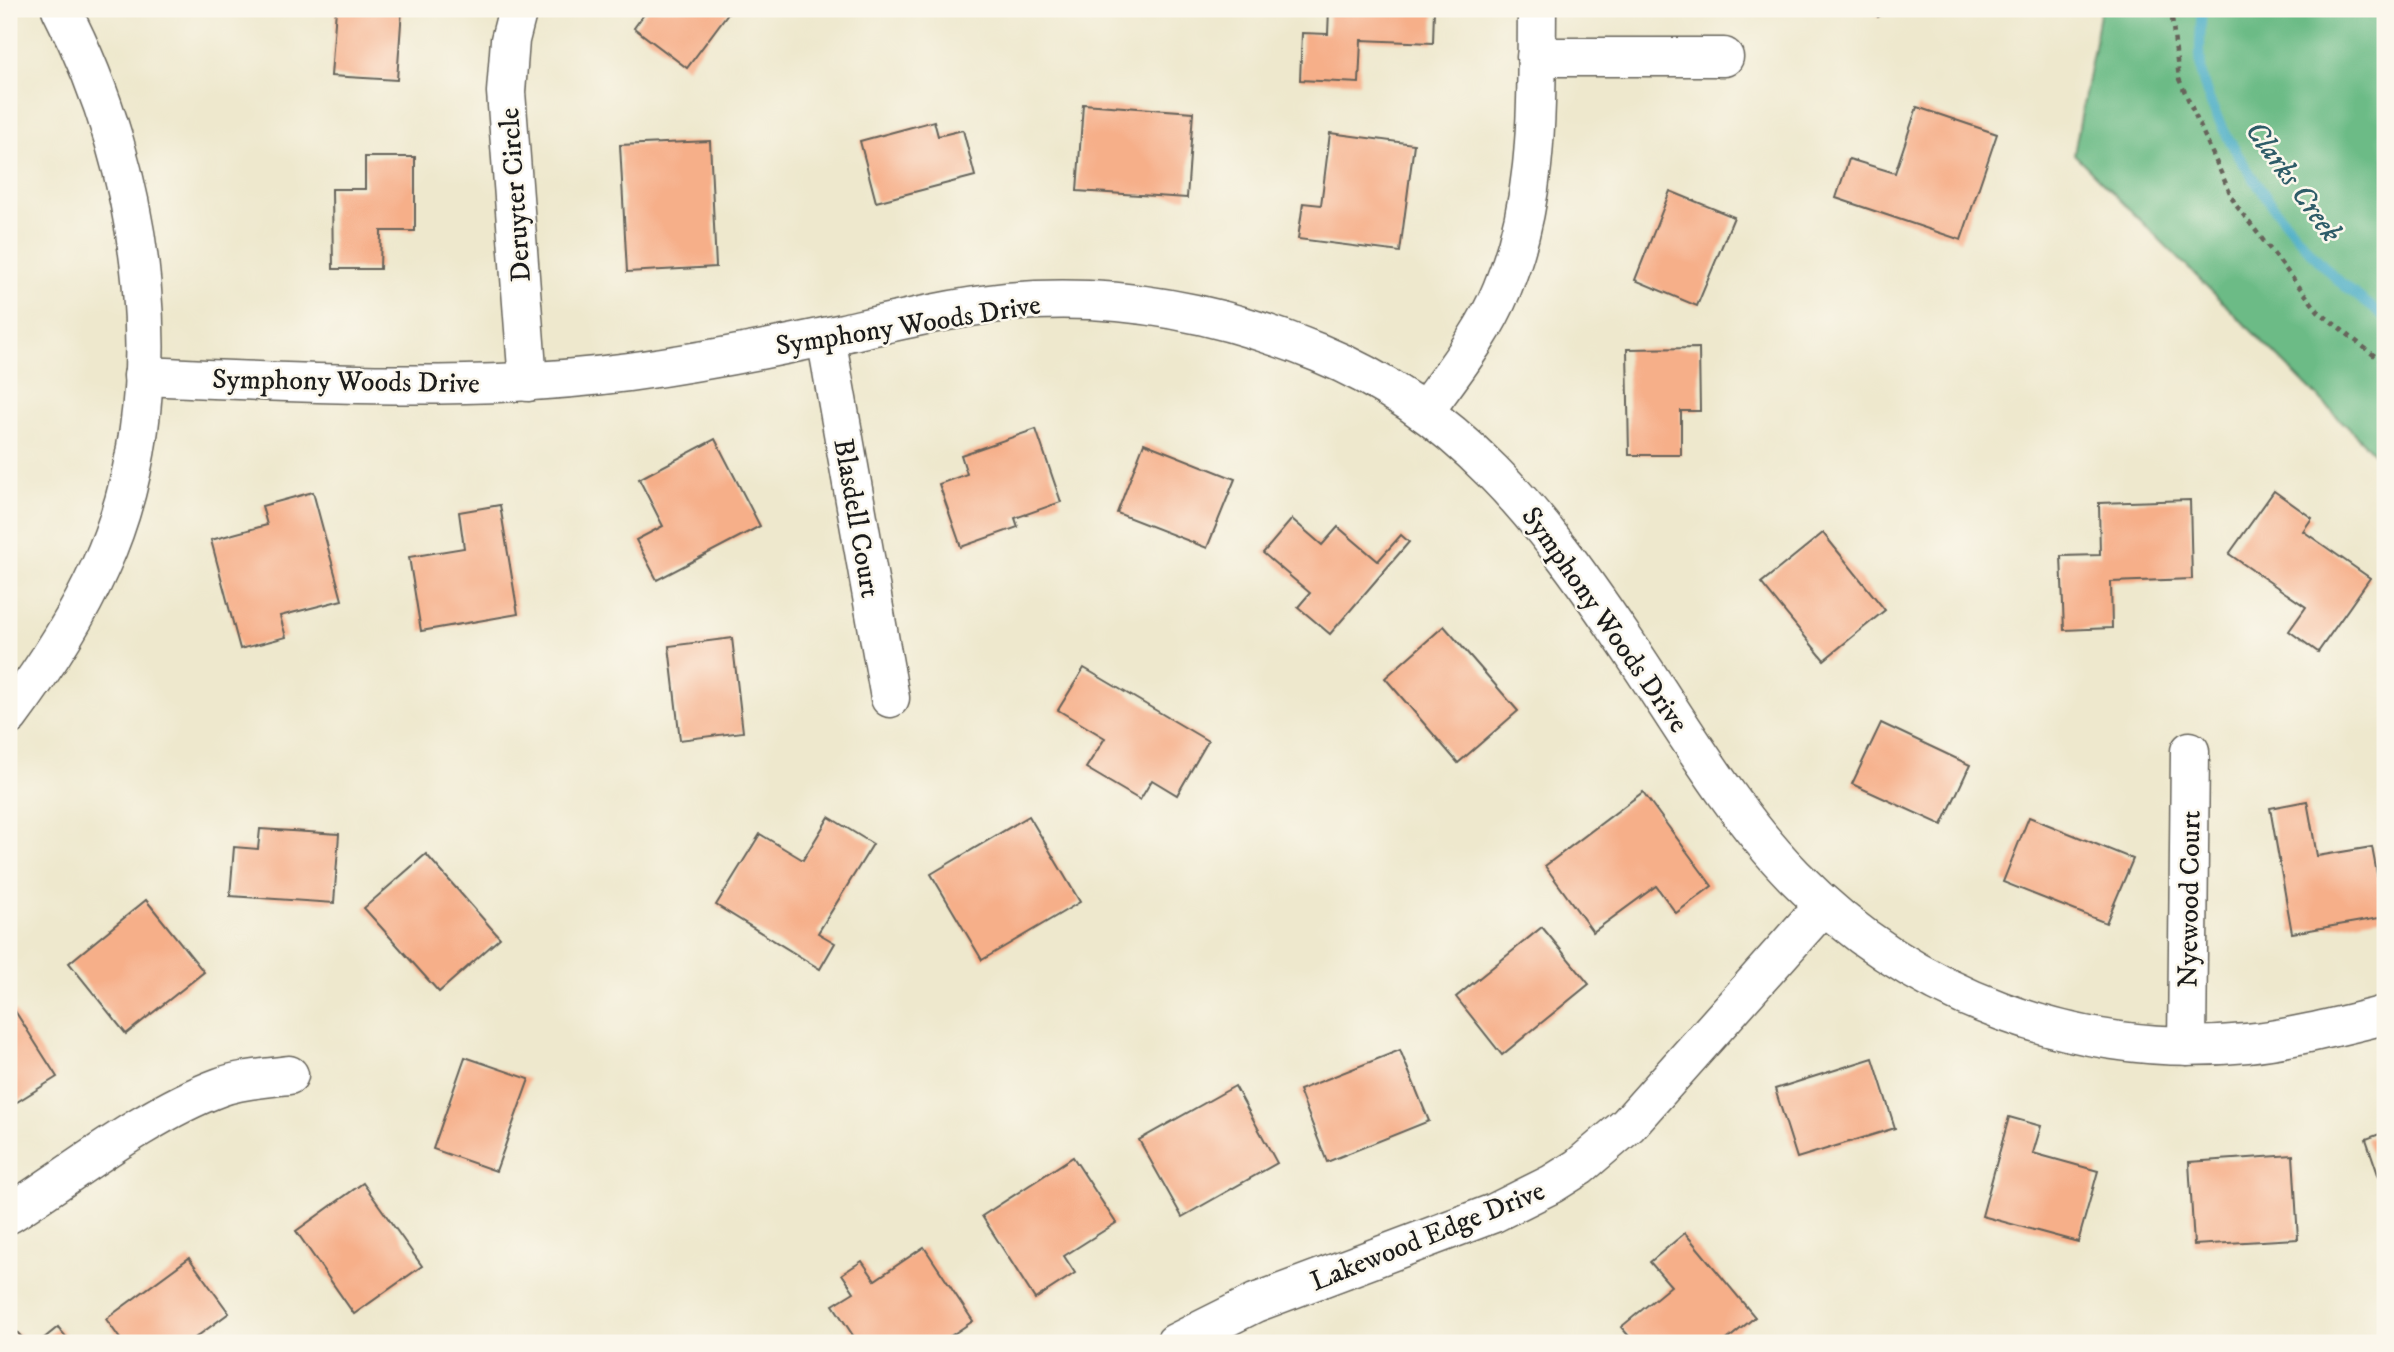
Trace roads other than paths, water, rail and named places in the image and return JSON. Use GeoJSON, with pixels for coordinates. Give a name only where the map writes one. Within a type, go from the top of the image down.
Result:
{"type":"FeatureCollection","features":[{"type":"Feature","properties":{"kind":"street"},"geometry":{"type":"LineString","coordinates":[[9,716],[66,635],[101,567],[114,531],[133,457],[143,376],[144,342],[132,209],[112,127],[82,47],[61,9]]}},
{"type":"Feature","properties":{"kind":"street","name":"Deruyter Circle"},"geometry":{"type":"LineString","coordinates":[[519,9],[510,40],[506,92],[528,382]]}},
{"type":"Feature","properties":{"kind":"street"},"geometry":{"type":"LineString","coordinates":[[1424,412],[1470,348],[1502,291],[1523,229],[1533,175],[1536,9]]}},
{"type":"Feature","properties":{"kind":"street"},"geometry":{"type":"LineString","coordinates":[[1536,57],[1724,57]]}},
{"type":"Feature","properties":{"kind":"street","name":"Symphony Woods Drive"},"geometry":{"type":"LineString","coordinates":[[143,376],[342,385],[528,382],[632,371],[1007,302],[1090,300],[1174,307],[1245,324],[1363,373],[1424,412],[1470,449],[1527,505],[1575,568],[1735,804],[1790,871],[1824,905],[1876,947],[1942,986],[2017,1018],[2062,1031],[2139,1044],[2187,1046],[2251,1043],[2385,1015]]}},
{"type":"Feature","properties":{"kind":"street","name":"Blasdell Court"},"geometry":{"type":"LineString","coordinates":[[826,337],[890,698]]}},
{"type":"Feature","properties":{"kind":"street","name":"Nyewood Court"},"geometry":{"type":"LineString","coordinates":[[2187,1046],[2190,751]]}},
{"type":"Feature","properties":{"kind":"street","name":"Lakewood Edge Drive"},"geometry":{"type":"LineString","coordinates":[[1175,1343],[1255,1303],[1494,1213],[1552,1184],[1579,1167],[1628,1125],[1824,905]]}},
{"type":"Feature","properties":{"kind":"street"},"geometry":{"type":"LineString","coordinates":[[9,1214],[154,1120],[218,1087],[242,1080],[289,1075]]}},
{"type":"Feature","properties":{"kind":"waterway","name":"Clarks Creek"},"geometry":{"type":"LineString","coordinates":[[2202,9],[2200,52],[2204,84],[2217,117],[2246,168],[2321,263],[2339,281],[2385,317]]}}]}
